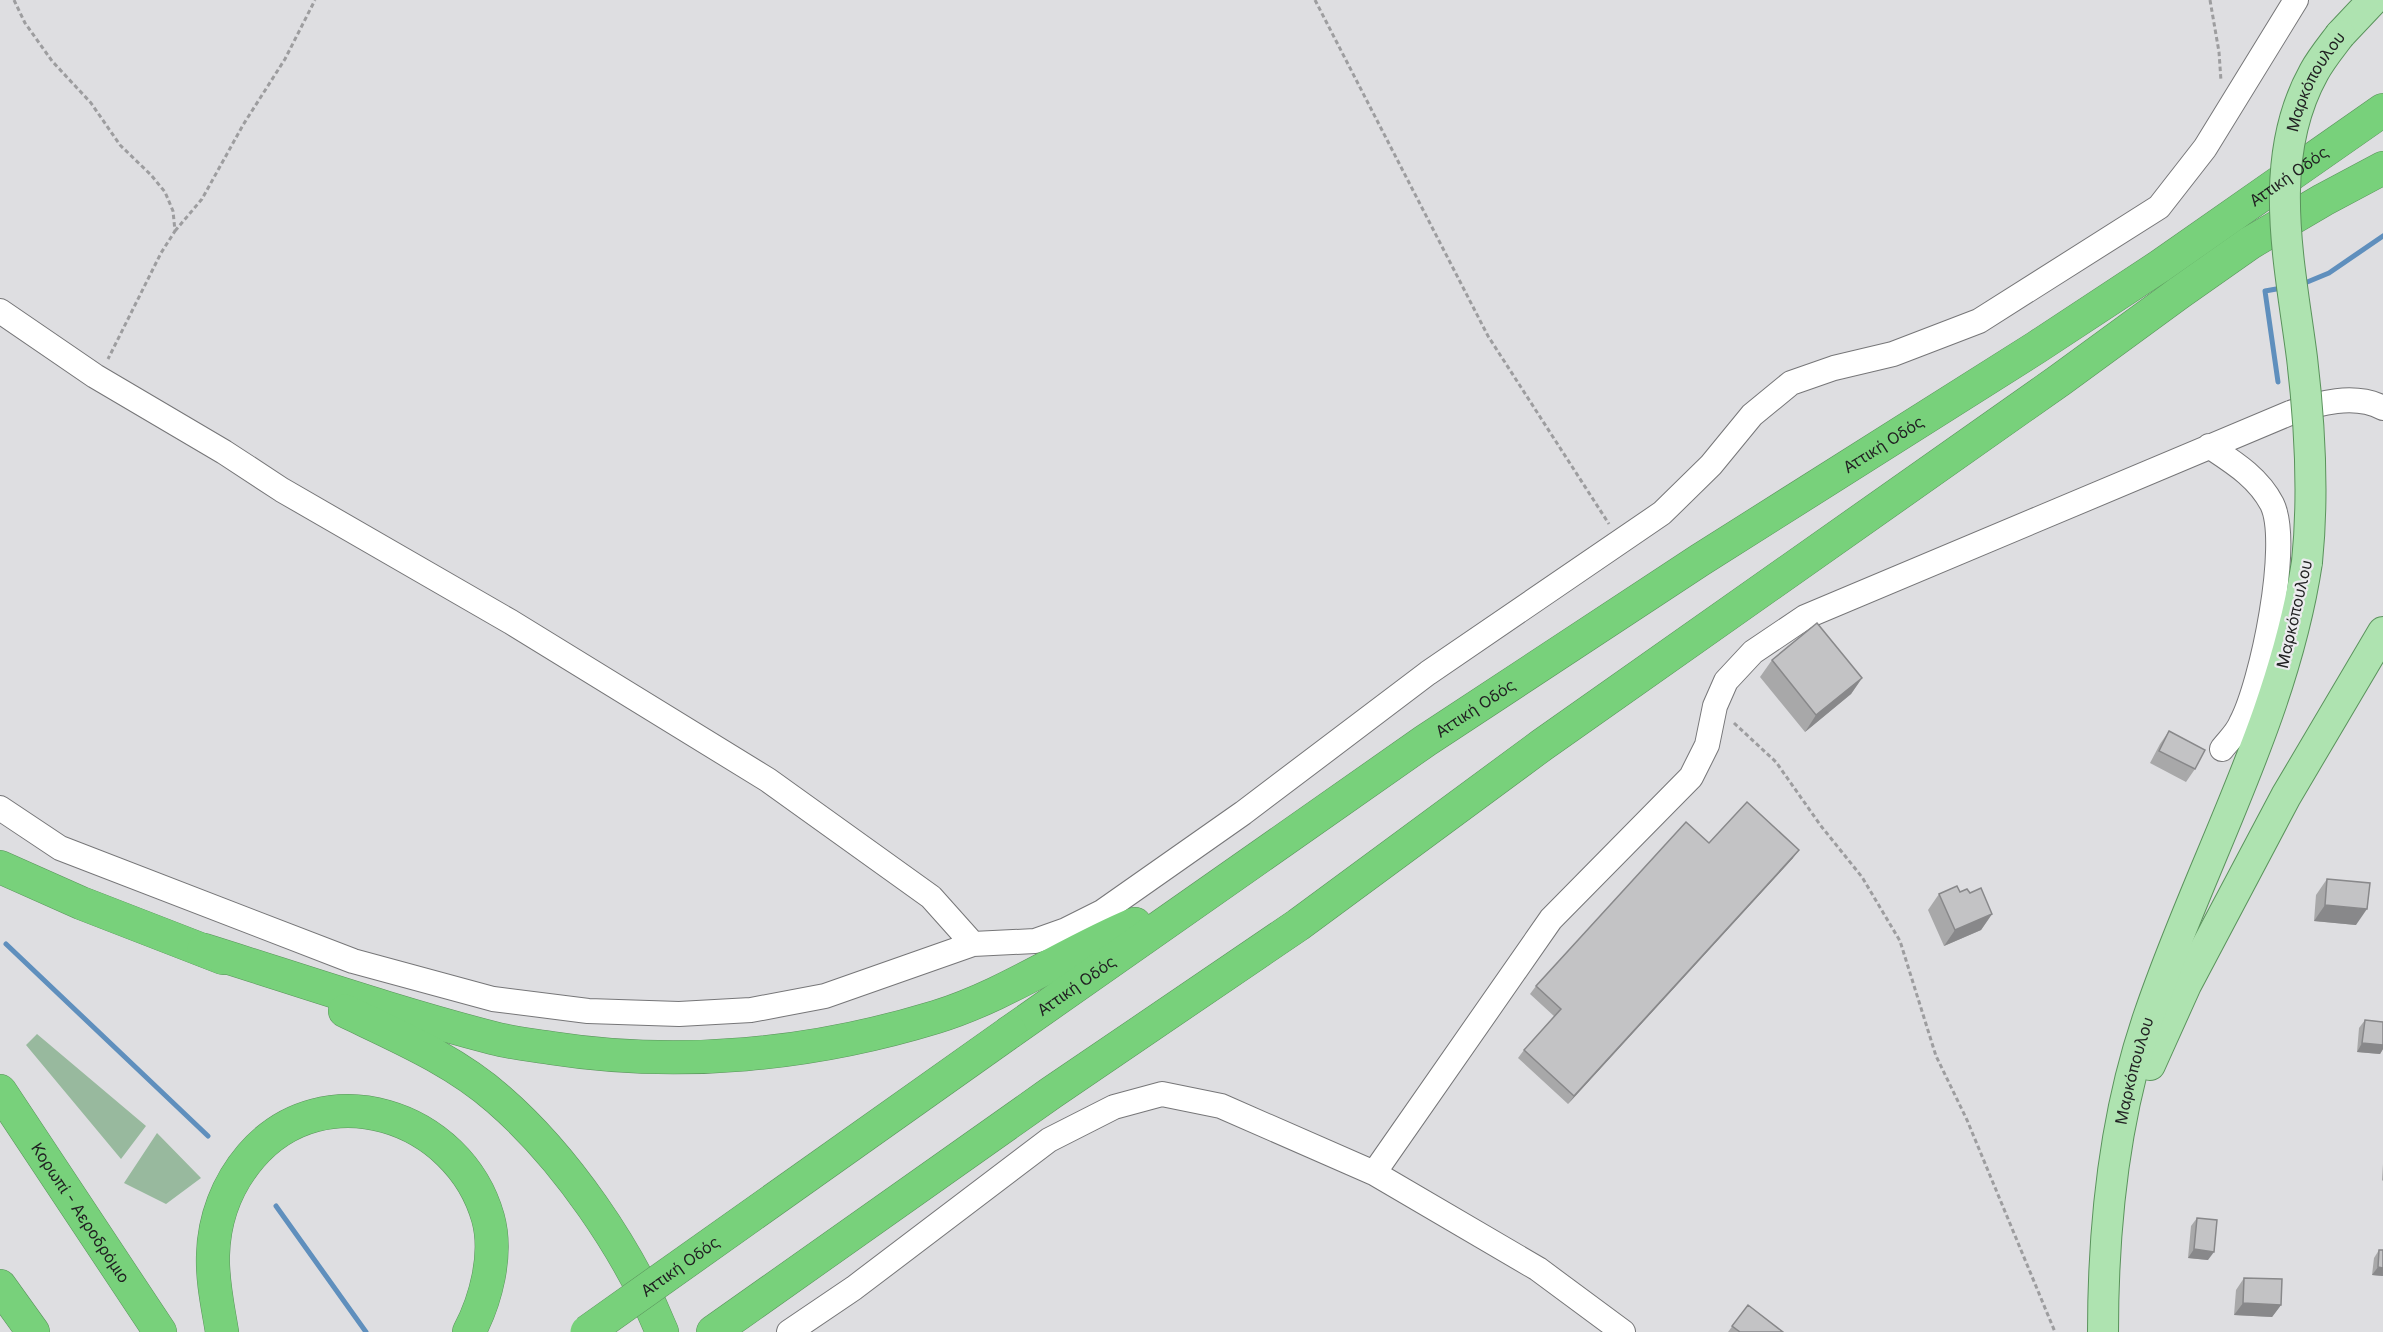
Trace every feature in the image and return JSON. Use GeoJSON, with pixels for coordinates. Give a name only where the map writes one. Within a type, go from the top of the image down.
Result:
{"type":"FeatureCollection","features":[{"type":"Feature","properties":{"kind":"highway","name":"Αττική Οδός"},"geometry":{"type":"LineString","coordinates":[[587,1332],[1425,741],[1700,560],[2047,341],[2160,266],[2383,110]]}},
{"type":"Feature","properties":{"kind":"highway"},"geometry":{"type":"LineString","coordinates":[[713,1332],[1051,1093],[1298,925],[1551,738],[2041,393],[2188,286],[2250,243],[2383,168]]}},
{"type":"Feature","properties":{"kind":"highway"},"geometry":{"type":"LineString","coordinates":[[0,867],[81,903],[204,950],[328,1003],[403,1038],[456,1068],[498,1098],[537,1136],[583,1194],[622,1251],[662,1332]]}},
{"type":"Feature","properties":{"kind":"highway"},"geometry":{"type":"LineString","coordinates":[[204,950],[495,1039],[591,1053],[656,1058],[726,1057],[796,1049],[866,1036],[938,1016],[1027,979],[1122,930],[1191,904]]}},
{"type":"Feature","properties":{"kind":"highway","name":"Κορωπί - Αεροδρόμιο"},"geometry":{"type":"LineString","coordinates":[[0,1091],[160,1332]]}},
{"type":"Feature","properties":{"kind":"highway"},"geometry":{"type":"LineString","coordinates":[[222,1332],[215,1291],[213,1256],[216,1224],[238,1171],[257,1149],[287,1124],[310,1115],[336,1110],[360,1111],[407,1124],[439,1144],[454,1157],[470,1179],[482,1201],[488,1220],[491,1243],[486,1286],[479,1310],[468,1332]]}},
{"type":"Feature","properties":{"kind":"highway"},"geometry":{"type":"LineString","coordinates":[[0,1286],[33,1332]]}},
{"type":"Feature","properties":{"kind":"main road","name":"Μαρκόπουλου"},"geometry":{"type":"LineString","coordinates":[[2103,1332],[2112,1189],[2121,1114],[2149,1015],[2270,707],[2288,648],[2307,562],[2311,528],[2309,447],[2302,359],[2286,234],[2286,173],[2292,132],[2302,100],[2314,73],[2340,35],[2373,0]]}},
{"type":"Feature","properties":{"kind":"main road","name":"Μαρκόπουλου"},"geometry":{"type":"LineString","coordinates":[[2112,1189],[2145,1078],[2187,985],[2286,796],[2383,634]]}},
{"type":"Feature","properties":{"kind":"street"},"geometry":{"type":"LineString","coordinates":[[0,808],[60,848],[82,857],[353,961],[493,999],[588,1011],[679,1014],[751,1010],[825,996],[973,944],[1035,941],[1066,930],[1102,912],[1243,813],[1428,673],[1662,513],[1711,465],[1752,415],[1791,383],[1834,368],[1893,354],[1979,321],[2159,207],[2205,148],[2296,0]]}},
{"type":"Feature","properties":{"kind":"street"},"geometry":{"type":"LineString","coordinates":[[0,311],[95,376],[224,452],[282,490],[511,622],[768,780],[931,897],[973,944]]}},
{"type":"Feature","properties":{"kind":"street"},"geometry":{"type":"LineString","coordinates":[[1374,1173],[1551,919],[1691,777],[1707,745],[1715,706],[1726,681],[1753,652],[1805,617],[2209,446],[2313,405],[2337,401],[2361,401],[2383,408]]}},
{"type":"Feature","properties":{"kind":"street"},"geometry":{"type":"LineString","coordinates":[[2209,446],[2241,467],[2259,486],[2278,519],[2277,567],[2266,645],[2241,723],[2222,749]]}},
{"type":"Feature","properties":{"kind":"street"},"geometry":{"type":"LineString","coordinates":[[789,1332],[854,1288],[1049,1140],[1114,1107],[1162,1094],[1221,1106],[1374,1173],[1538,1269],[1623,1332]]}},
{"type":"Feature","properties":{"kind":"path"},"geometry":{"type":"LineString","coordinates":[[14,0],[25,23],[52,61],[91,103],[120,145],[165,192],[173,211],[174,231]]}},
{"type":"Feature","properties":{"kind":"path"},"geometry":{"type":"LineString","coordinates":[[95,376],[106,364],[161,253],[174,231],[202,199],[243,124],[285,59],[315,0]]}},
{"type":"Feature","properties":{"kind":"path"},"geometry":{"type":"LineString","coordinates":[[1315,0],[1488,336],[1620,541]]}},
{"type":"Feature","properties":{"kind":"path"},"geometry":{"type":"LineString","coordinates":[[2210,0],[2220,52],[2224,116]]}},
{"type":"Feature","properties":{"kind":"path"},"geometry":{"type":"LineString","coordinates":[[1715,706],[1776,762],[1821,826],[1862,877],[1900,941],[1936,1056],[1967,1120],[2055,1332]]}},
{"type":"Feature","properties":{"kind":"green space"},"geometry":{"type":"Polygon","coordinates":[[[37,1034],[146,1126],[121,1159],[26,1045],[37,1034]]]}},
{"type":"Feature","properties":{"kind":"green space"},"geometry":{"type":"Polygon","coordinates":[[[157,1133],[201,1178],[166,1204],[124,1183],[157,1133]]]}},
{"type":"Feature","properties":{"kind":"building"},"geometry":{"type":"Polygon","coordinates":[[[1817,623],[1862,678],[1816,715],[1772,660],[1817,623]]]}},
{"type":"Feature","properties":{"kind":"building"},"geometry":{"type":"Polygon","coordinates":[[[2169,731],[2205,750],[2195,769],[2159,751],[2169,731]]]}},
{"type":"Feature","properties":{"kind":"building"},"geometry":{"type":"Polygon","coordinates":[[[1747,802],[1799,850],[1574,1096],[1524,1050],[1561,1009],[1536,986],[1686,822],[1709,843],[1747,802]]]}},
{"type":"Feature","properties":{"kind":"building"},"geometry":{"type":"Polygon","coordinates":[[[2327,879],[2370,883],[2367,909],[2325,905],[2327,879]]]}},
{"type":"Feature","properties":{"kind":"building"},"geometry":{"type":"Polygon","coordinates":[[[1957,886],[1960,892],[1967,889],[1970,893],[1981,888],[1992,914],[1955,930],[1939,894],[1957,886]]]}},
{"type":"Feature","properties":{"kind":"building"},"geometry":{"type":"Polygon","coordinates":[[[2365,1020],[2383,1022],[2383,1045],[2362,1043],[2365,1020]]]}},
{"type":"Feature","properties":{"kind":"building"},"geometry":{"type":"Polygon","coordinates":[[[2197,1218],[2217,1220],[2214,1252],[2194,1249],[2197,1218]]]}},
{"type":"Feature","properties":{"kind":"building"},"geometry":{"type":"Polygon","coordinates":[[[2379,1250],[2383,1250],[2383,1268],[2378,1267],[2379,1250]]]}},
{"type":"Feature","properties":{"kind":"building"},"geometry":{"type":"Polygon","coordinates":[[[2244,1278],[2282,1279],[2281,1305],[2243,1303],[2244,1278]]]}},
{"type":"Feature","properties":{"kind":"building"},"geometry":{"type":"Polygon","coordinates":[[[1748,1305],[1783,1332],[1740,1332],[1732,1326],[1748,1305]]]}},
{"type":"Feature","properties":{"kind":"waterway"},"geometry":{"type":"LineString","coordinates":[[2300,285],[2329,273],[2383,236]]}},
{"type":"Feature","properties":{"kind":"waterway"},"geometry":{"type":"LineString","coordinates":[[2278,382],[2265,291],[2282,288]]}},
{"type":"Feature","properties":{"kind":"waterway"},"geometry":{"type":"LineString","coordinates":[[6,944],[208,1136]]}},
{"type":"Feature","properties":{"kind":"waterway"},"geometry":{"type":"LineString","coordinates":[[276,1206],[366,1332]]}}]}
